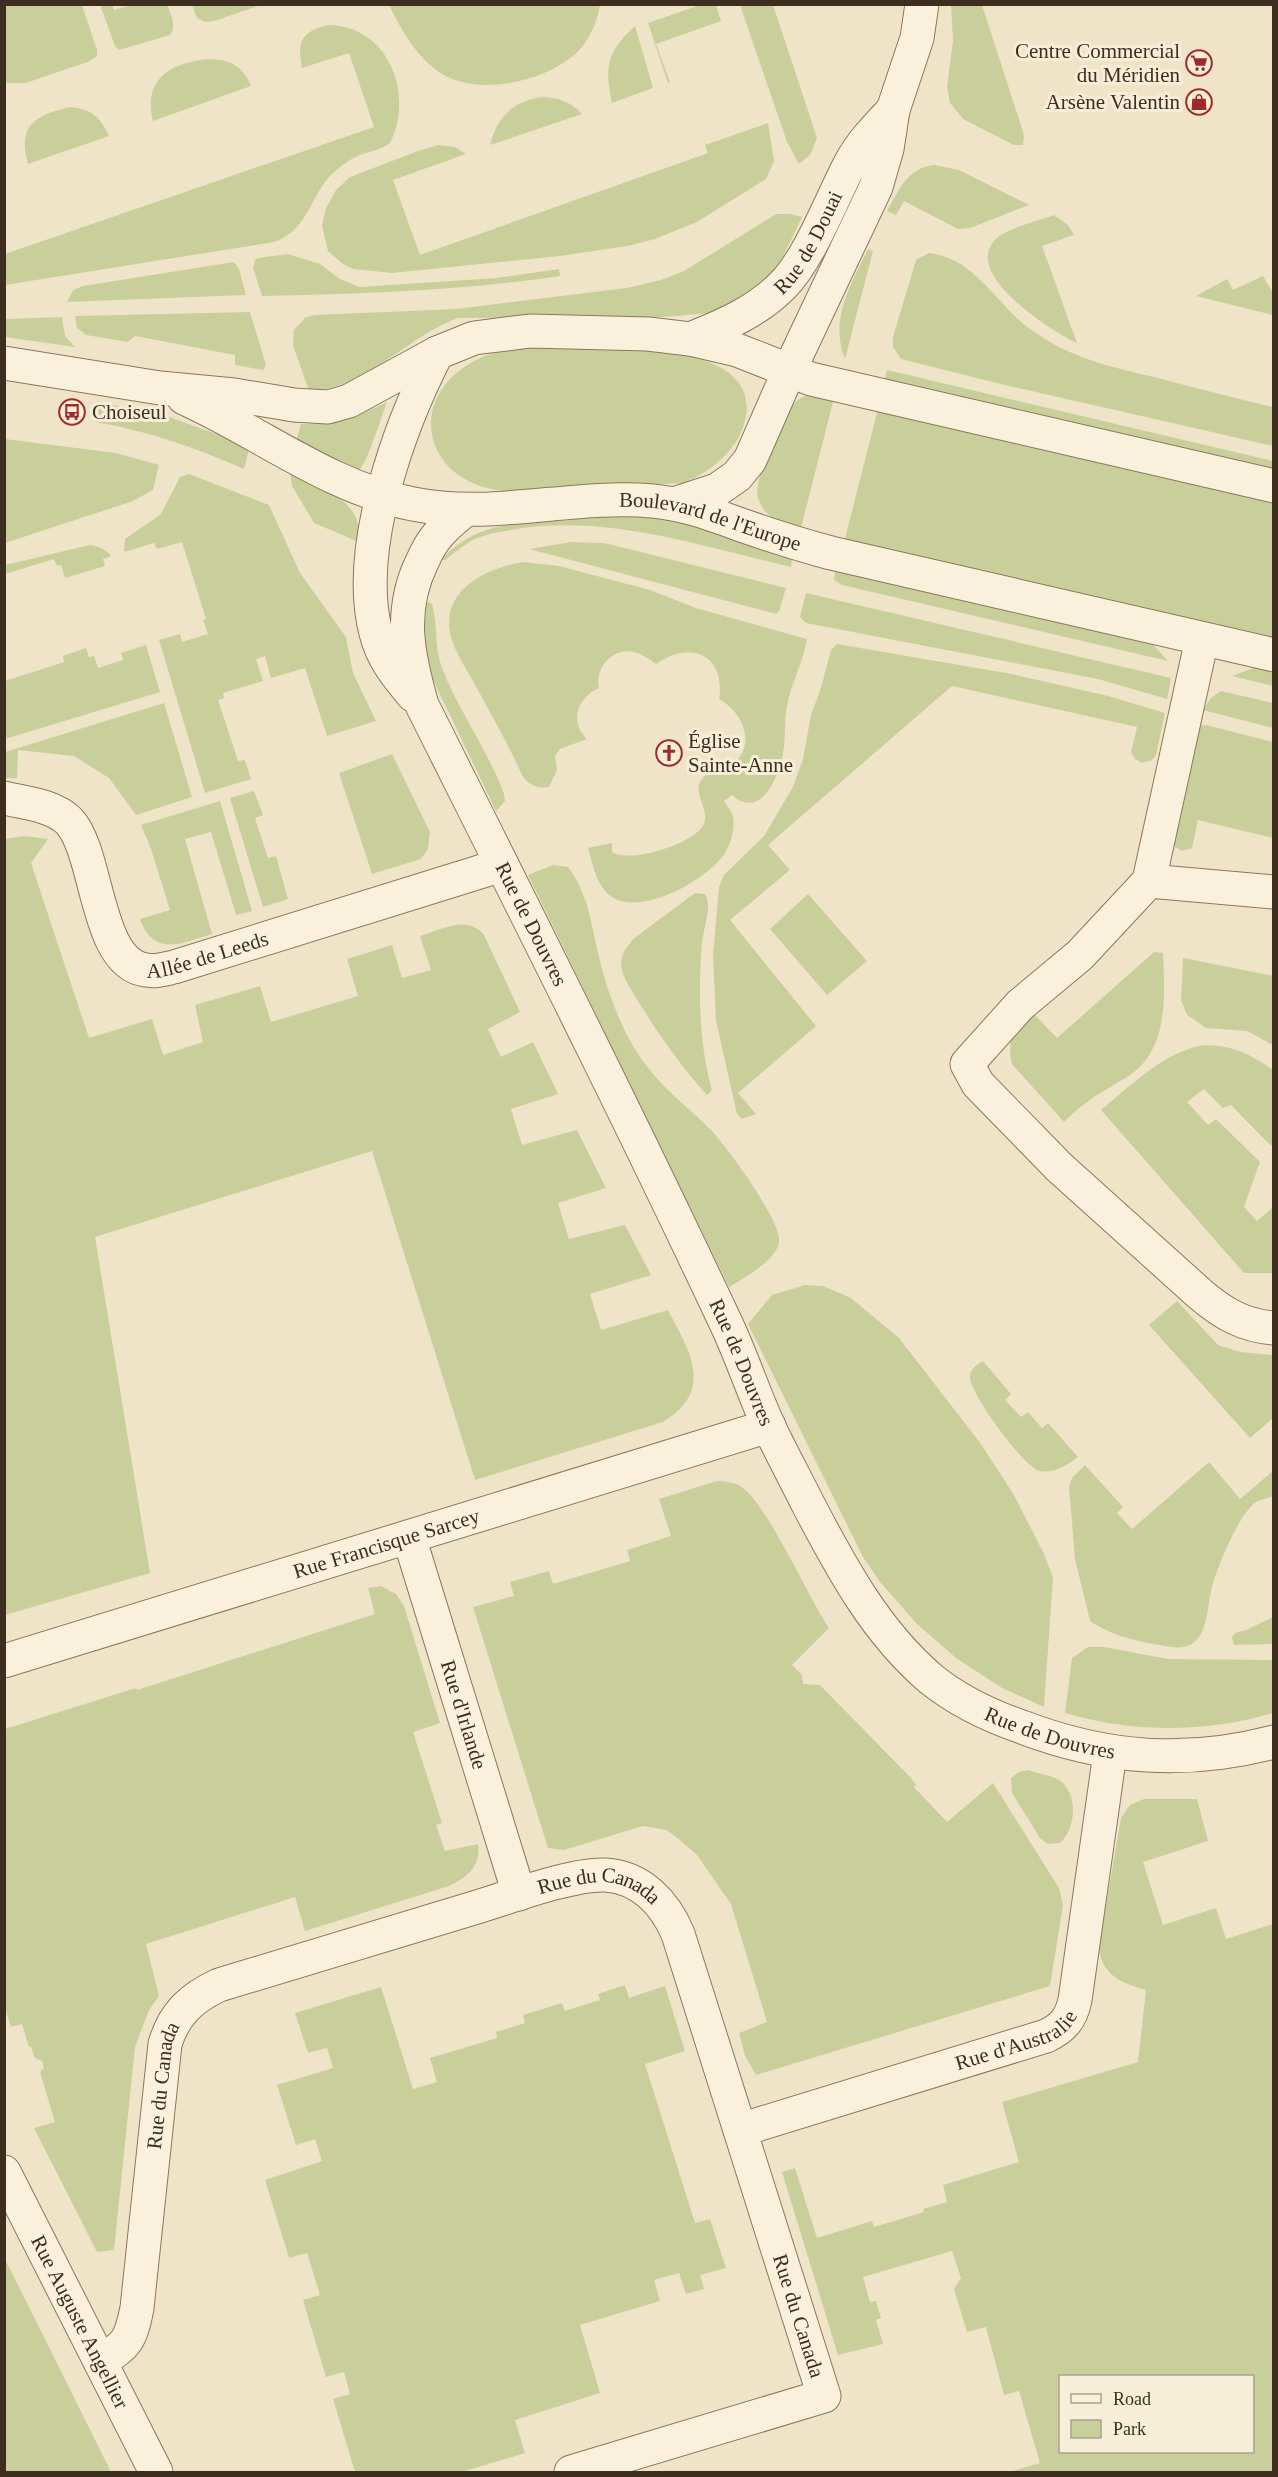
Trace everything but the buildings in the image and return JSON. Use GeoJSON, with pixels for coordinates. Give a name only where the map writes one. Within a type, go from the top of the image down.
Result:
{"type":"FeatureCollection","features":[{"type":"Feature","properties":{"kind":"street","name":"Rue de Douai"},"geometry":{"type":"LineString","coordinates":[[674,504],[717,490],[744,469],[755,450],[789,371],[876,187],[887,149],[893,110],[917,38],[922,4]]}},
{"type":"Feature","properties":{"kind":"street","name":"Rue de Douai"},"geometry":{"type":"LineString","coordinates":[[690,339],[742,316],[784,284],[800,262],[851,162],[867,138],[893,110]]}},
{"type":"Feature","properties":{"kind":"street","name":"Boulevard de l'Europe"},"geometry":{"type":"LineString","coordinates":[[4,363],[160,388],[234,395],[294,405],[328,407],[349,401],[437,353],[474,338],[523,332],[612,332],[690,339],[737,350],[811,379],[1274,486]]}},
{"type":"Feature","properties":{"kind":"street","name":"Rue de Douvres"},"geometry":{"type":"LineString","coordinates":[[437,353],[405,419],[376,526],[371,597],[374,624],[386,660],[422,705],[724,1319],[769,1426],[831,1547],[858,1593],[891,1638],[932,1679],[957,1696],[1005,1721],[1057,1740],[1110,1753],[1143,1756],[1199,1755],[1239,1751],[1274,1742]]}},
{"type":"Feature","properties":{"kind":"street","name":"Boulevard de l'Europe"},"geometry":{"type":"LineString","coordinates":[[160,388],[216,413],[354,487],[414,504],[483,511],[621,500],[674,504],[712,514],[789,542],[831,553],[1274,655]]}},
{"type":"Feature","properties":{"kind":"street","name":"Rue de Douvres"},"geometry":{"type":"LineString","coordinates":[[422,705],[407,645],[406,618],[410,594],[422,562],[437,536],[465,510]]}},
{"type":"Feature","properties":{"kind":"street"},"geometry":{"type":"LineString","coordinates":[[1202,639],[1149,880],[1080,955],[1020,1005],[967,1064],[978,1084],[1059,1167],[1200,1294],[1234,1319],[1248,1324],[1274,1328]]}},
{"type":"Feature","properties":{"kind":"street","name":"Allée de Leeds"},"geometry":{"type":"LineString","coordinates":[[4,798],[51,809],[68,820],[80,842],[114,944],[127,962],[146,970],[174,967],[502,865]]}},
{"type":"Feature","properties":{"kind":"street"},"geometry":{"type":"LineString","coordinates":[[1149,880],[1274,892]]}},
{"type":"Feature","properties":{"kind":"street","name":"Rue Francisque Sarcey"},"geometry":{"type":"LineString","coordinates":[[4,1661],[769,1426]]}},
{"type":"Feature","properties":{"kind":"street","name":"Rue d'Irlande"},"geometry":{"type":"LineString","coordinates":[[409,1537],[519,1894]]}},
{"type":"Feature","properties":{"kind":"street","name":"Rue d'Australie"},"geometry":{"type":"LineString","coordinates":[[740,2130],[1046,2036],[1066,2024],[1072,2012],[1074,2000],[1110,1753]]}},
{"type":"Feature","properties":{"kind":"street","name":"Rue du Canada"},"geometry":{"type":"LineString","coordinates":[[100,2361],[123,2346],[129,2339],[138,2308],[165,2044],[173,2022],[182,2010],[197,1996],[219,1985],[519,1894],[573,1880],[605,1875],[632,1882],[652,1894],[665,1909],[678,1934],[824,2396],[571,2472]]}},
{"type":"Feature","properties":{"kind":"street","name":"Rue Auguste Angellier"},"geometry":{"type":"LineString","coordinates":[[6,2176],[156,2472]]}},
{"type":"Feature","properties":{"kind":"green space"},"geometry":{"type":"Polygon","coordinates":[[[192,4],[261,5],[205,22],[197,18],[192,4]]]}},
{"type":"Feature","properties":{"kind":"green space"},"geometry":{"type":"Polygon","coordinates":[[[4,5],[82,5],[97,56],[90,61],[26,83],[5,83],[4,5]]]}},
{"type":"Feature","properties":{"kind":"green space"},"geometry":{"type":"Polygon","coordinates":[[[100,5],[112,5],[114,10],[131,5],[167,5],[173,20],[172,32],[170,35],[119,50],[115,46],[100,5]]]}},
{"type":"Feature","properties":{"kind":"green space"},"geometry":{"type":"Polygon","coordinates":[[[389,5],[600,5],[591,33],[573,56],[544,73],[527,79],[491,85],[457,81],[433,68],[411,43],[389,5]]]}},
{"type":"Feature","properties":{"kind":"green space"},"geometry":{"type":"Polygon","coordinates":[[[700,5],[716,5],[721,21],[656,44],[670,82],[668,83],[648,23],[700,5]]]}},
{"type":"Feature","properties":{"kind":"green space"},"geometry":{"type":"Polygon","coordinates":[[[740,5],[773,5],[817,138],[810,155],[799,164],[787,142],[740,5]]]}},
{"type":"Feature","properties":{"kind":"green space"},"geometry":{"type":"Polygon","coordinates":[[[951,5],[982,5],[1024,135],[1023,145],[1014,145],[963,119],[950,103],[947,87],[953,41],[951,5]]]}},
{"type":"Feature","properties":{"kind":"green space"},"geometry":{"type":"Polygon","coordinates":[[[328,25],[349,28],[367,37],[381,49],[391,66],[397,84],[399,104],[397,124],[390,143],[360,155],[333,173],[294,230],[274,242],[5,285],[5,254],[374,127],[349,53],[302,68],[300,51],[303,39],[312,31],[328,25]]]}},
{"type":"Feature","properties":{"kind":"green space"},"geometry":{"type":"Polygon","coordinates":[[[635,26],[653,88],[612,103],[608,79],[610,60],[618,44],[635,26]]]}},
{"type":"Feature","properties":{"kind":"green space"},"geometry":{"type":"Polygon","coordinates":[[[210,59],[235,65],[244,73],[251,86],[153,121],[152,94],[156,83],[163,75],[184,64],[210,59]]]}},
{"type":"Feature","properties":{"kind":"green space"},"geometry":{"type":"Polygon","coordinates":[[[541,97],[563,101],[582,114],[490,145],[497,126],[507,112],[531,99],[541,97]]]}},
{"type":"Feature","properties":{"kind":"green space"},"geometry":{"type":"Polygon","coordinates":[[[70,107],[90,112],[102,124],[109,136],[28,164],[25,140],[32,124],[38,118],[70,107]]]}},
{"type":"Feature","properties":{"kind":"green space"},"geometry":{"type":"Polygon","coordinates":[[[768,123],[774,161],[766,179],[697,222],[655,239],[627,246],[560,256],[392,273],[353,269],[328,251],[322,226],[326,208],[336,190],[350,177],[438,145],[455,147],[466,154],[393,180],[420,255],[708,153],[705,145],[768,123]]]}},
{"type":"Feature","properties":{"kind":"green space"},"geometry":{"type":"Polygon","coordinates":[[[934,165],[959,170],[1029,205],[970,228],[958,229],[904,201],[896,215],[887,211],[910,175],[917,170],[934,165]]]}},
{"type":"Feature","properties":{"kind":"green space"},"geometry":{"type":"Polygon","coordinates":[[[776,214],[802,217],[782,259],[759,289],[712,313],[662,317],[458,318],[421,337],[351,381],[331,388],[309,391],[293,345],[294,330],[305,318],[314,315],[456,309],[627,288],[661,280],[684,271],[776,214]]]}},
{"type":"Feature","properties":{"kind":"green space"},"geometry":{"type":"Polygon","coordinates":[[[1054,215],[1068,225],[1074,235],[1042,246],[1077,343],[1049,327],[1014,300],[990,269],[988,254],[995,240],[1015,228],[1054,215]]]}},
{"type":"Feature","properties":{"kind":"green space"},"geometry":{"type":"Polygon","coordinates":[[[868,249],[873,251],[845,359],[839,330],[841,316],[849,289],[868,249]]]}},
{"type":"Feature","properties":{"kind":"green space"},"geometry":{"type":"Polygon","coordinates":[[[929,253],[959,263],[984,283],[1030,329],[1076,355],[1123,370],[1273,407],[1273,446],[901,359],[893,347],[893,337],[916,260],[929,253]]]}},
{"type":"Feature","properties":{"kind":"green space"},"geometry":{"type":"Polygon","coordinates":[[[288,254],[320,264],[340,279],[360,287],[496,278],[559,269],[560,276],[374,293],[262,296],[253,268],[255,260],[288,254]]]}},
{"type":"Feature","properties":{"kind":"green space"},"geometry":{"type":"Polygon","coordinates":[[[234,262],[239,269],[246,295],[67,302],[73,290],[83,286],[234,262]]]}},
{"type":"Feature","properties":{"kind":"green space"},"geometry":{"type":"Polygon","coordinates":[[[1263,276],[1273,293],[1273,315],[1196,296],[1227,279],[1233,290],[1263,276]]]}},
{"type":"Feature","properties":{"kind":"green space"},"geometry":{"type":"Polygon","coordinates":[[[250,312],[266,365],[263,370],[235,365],[235,355],[135,336],[128,342],[86,335],[77,328],[75,316],[250,312]]]}},
{"type":"Feature","properties":{"kind":"green space"},"geometry":{"type":"Polygon","coordinates":[[[62,317],[65,336],[75,347],[5,337],[5,319],[62,317]]]}},
{"type":"Feature","properties":{"kind":"green space"},"geometry":{"type":"Polygon","coordinates":[[[540,346],[633,348],[670,352],[704,360],[730,374],[745,395],[744,424],[740,434],[735,444],[712,467],[683,483],[507,491],[477,485],[455,472],[439,455],[432,434],[432,412],[441,391],[459,371],[485,356],[505,350],[540,346]]]}},
{"type":"Feature","properties":{"kind":"green space"},"geometry":{"type":"Polygon","coordinates":[[[887,370],[1273,461],[1273,473],[884,383],[887,370]]]}},
{"type":"Feature","properties":{"kind":"green space"},"geometry":{"type":"Polygon","coordinates":[[[811,395],[834,398],[800,532],[781,523],[765,511],[758,498],[757,489],[764,462],[777,431],[798,400],[811,395]]]}},
{"type":"Feature","properties":{"kind":"green space"},"geometry":{"type":"Polygon","coordinates":[[[99,402],[169,417],[250,446],[244,469],[172,441],[96,422],[99,402]]]}},
{"type":"Feature","properties":{"kind":"green space"},"geometry":{"type":"Polygon","coordinates":[[[387,402],[370,449],[359,470],[296,441],[301,424],[346,419],[387,402]]]}},
{"type":"Feature","properties":{"kind":"green space"},"geometry":{"type":"Polygon","coordinates":[[[878,409],[1273,500],[1273,642],[844,542],[878,409]]]}},
{"type":"Feature","properties":{"kind":"green space"},"geometry":{"type":"Polygon","coordinates":[[[5,439],[116,453],[159,465],[153,490],[133,501],[5,543],[5,439]]]}},
{"type":"Feature","properties":{"kind":"green space"},"geometry":{"type":"Polygon","coordinates":[[[289,466],[336,494],[351,509],[356,518],[359,542],[314,523],[292,486],[289,466]]]}},
{"type":"Feature","properties":{"kind":"green space"},"geometry":{"type":"Polygon","coordinates":[[[189,474],[269,505],[300,573],[346,637],[353,673],[376,721],[327,736],[305,668],[271,678],[265,656],[256,659],[263,681],[223,693],[224,698],[218,700],[238,761],[245,760],[251,779],[205,793],[159,640],[180,634],[182,642],[208,634],[203,620],[206,619],[182,542],[157,549],[154,543],[124,552],[125,539],[161,514],[180,477],[189,474]]]}},
{"type":"Feature","properties":{"kind":"green space"},"geometry":{"type":"Polygon","coordinates":[[[645,514],[683,521],[793,555],[791,567],[652,534],[581,526],[546,526],[488,534],[471,541],[445,560],[441,560],[469,537],[511,524],[557,518],[645,514]]]}},
{"type":"Feature","properties":{"kind":"green space"},"geometry":{"type":"Polygon","coordinates":[[[571,542],[604,543],[786,588],[776,614],[529,549],[571,542]]]}},
{"type":"Feature","properties":{"kind":"green space"},"geometry":{"type":"Polygon","coordinates":[[[90,545],[102,548],[111,556],[103,559],[105,566],[65,578],[61,565],[57,566],[54,559],[5,574],[5,565],[90,545]]]}},
{"type":"Feature","properties":{"kind":"green space"},"geometry":{"type":"Polygon","coordinates":[[[523,562],[559,566],[650,590],[696,608],[807,639],[789,698],[783,753],[773,783],[760,799],[752,803],[742,802],[732,795],[724,801],[733,817],[729,845],[717,863],[690,884],[656,899],[625,902],[612,897],[602,887],[588,848],[612,843],[612,852],[620,855],[646,854],[675,845],[698,831],[704,824],[705,813],[699,791],[701,780],[707,775],[730,766],[739,758],[744,749],[745,740],[741,721],[728,705],[719,699],[720,684],[717,671],[703,656],[693,653],[681,653],[656,664],[637,653],[626,651],[612,656],[600,673],[599,688],[585,698],[578,711],[578,725],[587,739],[560,749],[555,756],[557,770],[549,787],[537,787],[530,784],[522,775],[459,657],[451,637],[449,621],[458,595],[468,584],[494,570],[523,562]]]}},
{"type":"Feature","properties":{"kind":"green space"},"geometry":{"type":"Polygon","coordinates":[[[836,566],[1147,638],[1168,661],[842,585],[834,580],[836,566]]]}},
{"type":"Feature","properties":{"kind":"green space"},"geometry":{"type":"Polygon","coordinates":[[[806,593],[1171,678],[1167,699],[1098,679],[806,623],[800,617],[806,593]]]}},
{"type":"Feature","properties":{"kind":"green space"},"geometry":{"type":"Polygon","coordinates":[[[420,603],[432,604],[434,612],[442,668],[504,794],[505,801],[496,811],[423,659],[420,603]]]}},
{"type":"Feature","properties":{"kind":"green space"},"geometry":{"type":"Polygon","coordinates":[[[837,644],[1012,674],[1108,696],[1165,713],[1156,755],[1152,760],[1142,763],[1135,759],[1131,752],[1137,727],[952,686],[768,845],[790,870],[730,920],[816,1026],[738,1093],[756,1114],[742,1119],[737,1114],[716,1021],[713,956],[719,887],[724,875],[764,836],[793,787],[803,759],[811,715],[831,650],[837,644]]]}},
{"type":"Feature","properties":{"kind":"green space"},"geometry":{"type":"Polygon","coordinates":[[[146,645],[160,692],[5,739],[5,681],[64,662],[63,656],[86,648],[89,657],[94,656],[98,668],[123,660],[121,653],[146,645]]]}},
{"type":"Feature","properties":{"kind":"green space"},"geometry":{"type":"Polygon","coordinates":[[[1253,668],[1273,668],[1273,686],[1232,676],[1253,668]]]}},
{"type":"Feature","properties":{"kind":"green space"},"geometry":{"type":"Polygon","coordinates":[[[1221,691],[1273,703],[1273,728],[1203,710],[1211,698],[1221,691]]]}},
{"type":"Feature","properties":{"kind":"green space"},"geometry":{"type":"Polygon","coordinates":[[[164,703],[192,797],[136,815],[109,778],[74,756],[18,750],[17,778],[5,778],[5,752],[164,703]]]}},
{"type":"Feature","properties":{"kind":"green space"},"geometry":{"type":"Polygon","coordinates":[[[1206,725],[1273,742],[1273,838],[1198,820],[1192,848],[1182,851],[1172,845],[1199,726],[1206,725]]]}},
{"type":"Feature","properties":{"kind":"green space"},"geometry":{"type":"Polygon","coordinates":[[[392,754],[430,832],[428,849],[421,859],[372,874],[339,773],[392,754]]]}},
{"type":"Feature","properties":{"kind":"green space"},"geometry":{"type":"Polygon","coordinates":[[[254,791],[263,815],[255,818],[268,858],[276,856],[288,899],[263,907],[230,798],[254,791]]]}},
{"type":"Feature","properties":{"kind":"green space"},"geometry":{"type":"Polygon","coordinates":[[[220,801],[252,911],[236,915],[211,832],[185,839],[212,934],[180,943],[161,943],[153,939],[146,931],[140,919],[170,910],[141,825],[220,801]]]}},
{"type":"Feature","properties":{"kind":"green space"},"geometry":{"type":"Polygon","coordinates":[[[24,836],[48,839],[31,863],[89,1038],[152,1019],[163,1055],[203,1042],[195,1005],[260,986],[271,1022],[358,996],[347,959],[392,945],[402,978],[431,970],[420,936],[454,925],[470,925],[484,935],[520,1012],[488,1029],[501,1057],[533,1042],[558,1094],[511,1109],[522,1145],[577,1130],[606,1188],[558,1203],[569,1239],[625,1225],[651,1275],[590,1294],[601,1330],[668,1310],[690,1355],[693,1370],[693,1384],[689,1397],[679,1410],[663,1422],[475,1480],[372,1151],[95,1237],[150,1573],[5,1615],[4,839],[24,836]]]}},
{"type":"Feature","properties":{"kind":"green space"},"geometry":{"type":"Polygon","coordinates":[[[553,865],[568,867],[581,888],[607,986],[632,1044],[656,1077],[711,1130],[740,1167],[763,1202],[778,1232],[777,1249],[766,1262],[729,1287],[528,875],[553,865]]]}},
{"type":"Feature","properties":{"kind":"green space"},"geometry":{"type":"Polygon","coordinates":[[[695,893],[705,894],[708,905],[702,943],[700,980],[702,1036],[712,1090],[707,1095],[654,1026],[628,984],[621,964],[623,954],[633,939],[695,893]]]}},
{"type":"Feature","properties":{"kind":"green space"},"geometry":{"type":"Polygon","coordinates":[[[808,894],[867,961],[827,995],[770,929],[808,894]]]}},
{"type":"Feature","properties":{"kind":"green space"},"geometry":{"type":"Polygon","coordinates":[[[1154,952],[1163,953],[1163,1006],[1157,1040],[1139,1068],[1085,1103],[1064,1122],[1012,1064],[1011,1034],[1033,1013],[1057,1038],[1154,952]]]}},
{"type":"Feature","properties":{"kind":"green space"},"geometry":{"type":"Polygon","coordinates":[[[1183,958],[1273,976],[1273,1045],[1247,1031],[1206,1028],[1187,1015],[1181,1000],[1183,958]]]}},
{"type":"Feature","properties":{"kind":"green space"},"geometry":{"type":"Polygon","coordinates":[[[1204,1045],[1240,1051],[1273,1070],[1273,1146],[1231,1105],[1223,1108],[1204,1089],[1187,1102],[1208,1125],[1216,1119],[1260,1162],[1244,1207],[1257,1221],[1273,1207],[1273,1273],[1244,1273],[1101,1110],[1136,1080],[1162,1062],[1189,1049],[1204,1045]]]}},
{"type":"Feature","properties":{"kind":"green space"},"geometry":{"type":"Polygon","coordinates":[[[805,1285],[823,1286],[851,1298],[899,1338],[981,1444],[1014,1495],[1053,1577],[1044,1707],[1002,1688],[956,1658],[917,1624],[880,1582],[863,1557],[748,1324],[772,1295],[805,1285]]]}},
{"type":"Feature","properties":{"kind":"green space"},"geometry":{"type":"Polygon","coordinates":[[[1177,1301],[1218,1345],[1240,1352],[1273,1355],[1273,1418],[1250,1438],[1149,1325],[1177,1301]]]}},
{"type":"Feature","properties":{"kind":"green space"},"geometry":{"type":"Polygon","coordinates":[[[983,1361],[1011,1394],[1005,1400],[1021,1417],[1028,1412],[1042,1428],[1048,1423],[1078,1457],[1060,1468],[1045,1472],[1032,1467],[1022,1457],[988,1414],[973,1387],[971,1372],[983,1361]]]}},
{"type":"Feature","properties":{"kind":"green space"},"geometry":{"type":"Polygon","coordinates":[[[1209,1462],[1240,1499],[1273,1471],[1273,1496],[1256,1502],[1235,1530],[1211,1591],[1204,1628],[1196,1641],[1181,1647],[1145,1642],[1105,1630],[1090,1621],[1075,1559],[1069,1487],[1072,1478],[1085,1465],[1123,1507],[1117,1513],[1132,1529],[1209,1462]]]}},
{"type":"Feature","properties":{"kind":"green space"},"geometry":{"type":"Polygon","coordinates":[[[717,1481],[740,1486],[762,1510],[829,1628],[792,1665],[802,1675],[803,1684],[820,1685],[911,1778],[916,1785],[914,1787],[947,1822],[993,1783],[1059,1888],[1063,1905],[1050,1986],[756,2075],[745,2056],[739,2033],[767,2022],[731,1904],[697,1855],[666,1830],[643,1826],[564,1850],[548,1848],[473,1607],[514,1596],[510,1582],[549,1571],[553,1584],[630,1561],[627,1550],[671,1536],[659,1499],[717,1481]]]}},
{"type":"Feature","properties":{"kind":"green space"},"geometry":{"type":"Polygon","coordinates":[[[381,1586],[396,1594],[404,1606],[440,1723],[413,1732],[442,1823],[436,1825],[445,1851],[478,1844],[475,1865],[467,1875],[449,1886],[305,1931],[295,1897],[146,1944],[159,1996],[149,2010],[135,2047],[114,2250],[97,2252],[34,2128],[55,2122],[40,2072],[44,2068],[42,2061],[35,2058],[29,2047],[22,2024],[11,2027],[5,2008],[5,1729],[136,1688],[137,1690],[375,1614],[368,1588],[381,1586]]]}},
{"type":"Feature","properties":{"kind":"green space"},"geometry":{"type":"Polygon","coordinates":[[[1273,1617],[1273,1644],[1234,1645],[1232,1637],[1235,1633],[1273,1617]]]}},
{"type":"Feature","properties":{"kind":"green space"},"geometry":{"type":"Polygon","coordinates":[[[1088,1647],[1104,1647],[1168,1659],[1273,1660],[1273,1713],[1221,1724],[1169,1728],[1117,1724],[1065,1713],[1072,1658],[1088,1647]]]}},
{"type":"Feature","properties":{"kind":"green space"},"geometry":{"type":"Polygon","coordinates":[[[1028,1770],[1059,1780],[1070,1793],[1072,1820],[1060,1843],[1048,1844],[1040,1838],[1012,1793],[1011,1778],[1019,1772],[1028,1770]]]}},
{"type":"Feature","properties":{"kind":"green space"},"geometry":{"type":"Polygon","coordinates":[[[1144,1799],[1197,1799],[1208,1841],[1143,1862],[1163,1925],[1216,1908],[1226,1939],[1273,1924],[1273,2472],[1009,2472],[1040,2463],[1019,2391],[1004,2395],[986,2327],[967,2332],[954,2289],[961,2278],[952,2251],[863,2277],[870,2302],[876,2301],[881,2318],[876,2320],[883,2344],[838,2355],[782,2172],[795,2168],[817,2238],[872,2221],[874,2227],[924,2212],[923,2209],[947,2202],[943,2185],[1019,2162],[1002,2102],[1138,2062],[1146,1990],[1121,1981],[1108,1971],[1099,1946],[1121,1818],[1130,1805],[1144,1799]]]}},
{"type":"Feature","properties":{"kind":"green space"},"geometry":{"type":"Polygon","coordinates":[[[625,1985],[629,1998],[665,1986],[685,2051],[645,2064],[695,2223],[710,2219],[726,2268],[700,2275],[704,2289],[686,2294],[679,2273],[654,2280],[660,2301],[580,2325],[600,2393],[515,2420],[525,2453],[462,2472],[355,2472],[333,2399],[350,2394],[344,2372],[326,2377],[303,2300],[320,2295],[307,2253],[289,2258],[265,2180],[322,2161],[315,2139],[296,2145],[277,2085],[333,2068],[327,2048],[308,2053],[295,2013],[381,1987],[413,2089],[437,2082],[430,2058],[497,2038],[496,2032],[525,2023],[523,2015],[562,2003],[565,2011],[600,2000],[598,1994],[625,1985]]]}},
{"type":"Feature","properties":{"kind":"green space"},"geometry":{"type":"Polygon","coordinates":[[[5,2259],[111,2472],[5,2472],[5,2259]]]}},
{"type":"Feature","properties":{"kind":"place","name":"Centre Commercial du Méridien"},"geometry":{"type":"Point","coordinates":[1199,63]}},
{"type":"Feature","properties":{"kind":"place","name":"Arsène Valentin"},"geometry":{"type":"Point","coordinates":[1199,102]}},
{"type":"Feature","properties":{"kind":"place","name":"Choiseul"},"geometry":{"type":"Point","coordinates":[72,412]}},
{"type":"Feature","properties":{"kind":"place","name":"Église Sainte-Anne"},"geometry":{"type":"Point","coordinates":[669,753]}}]}
